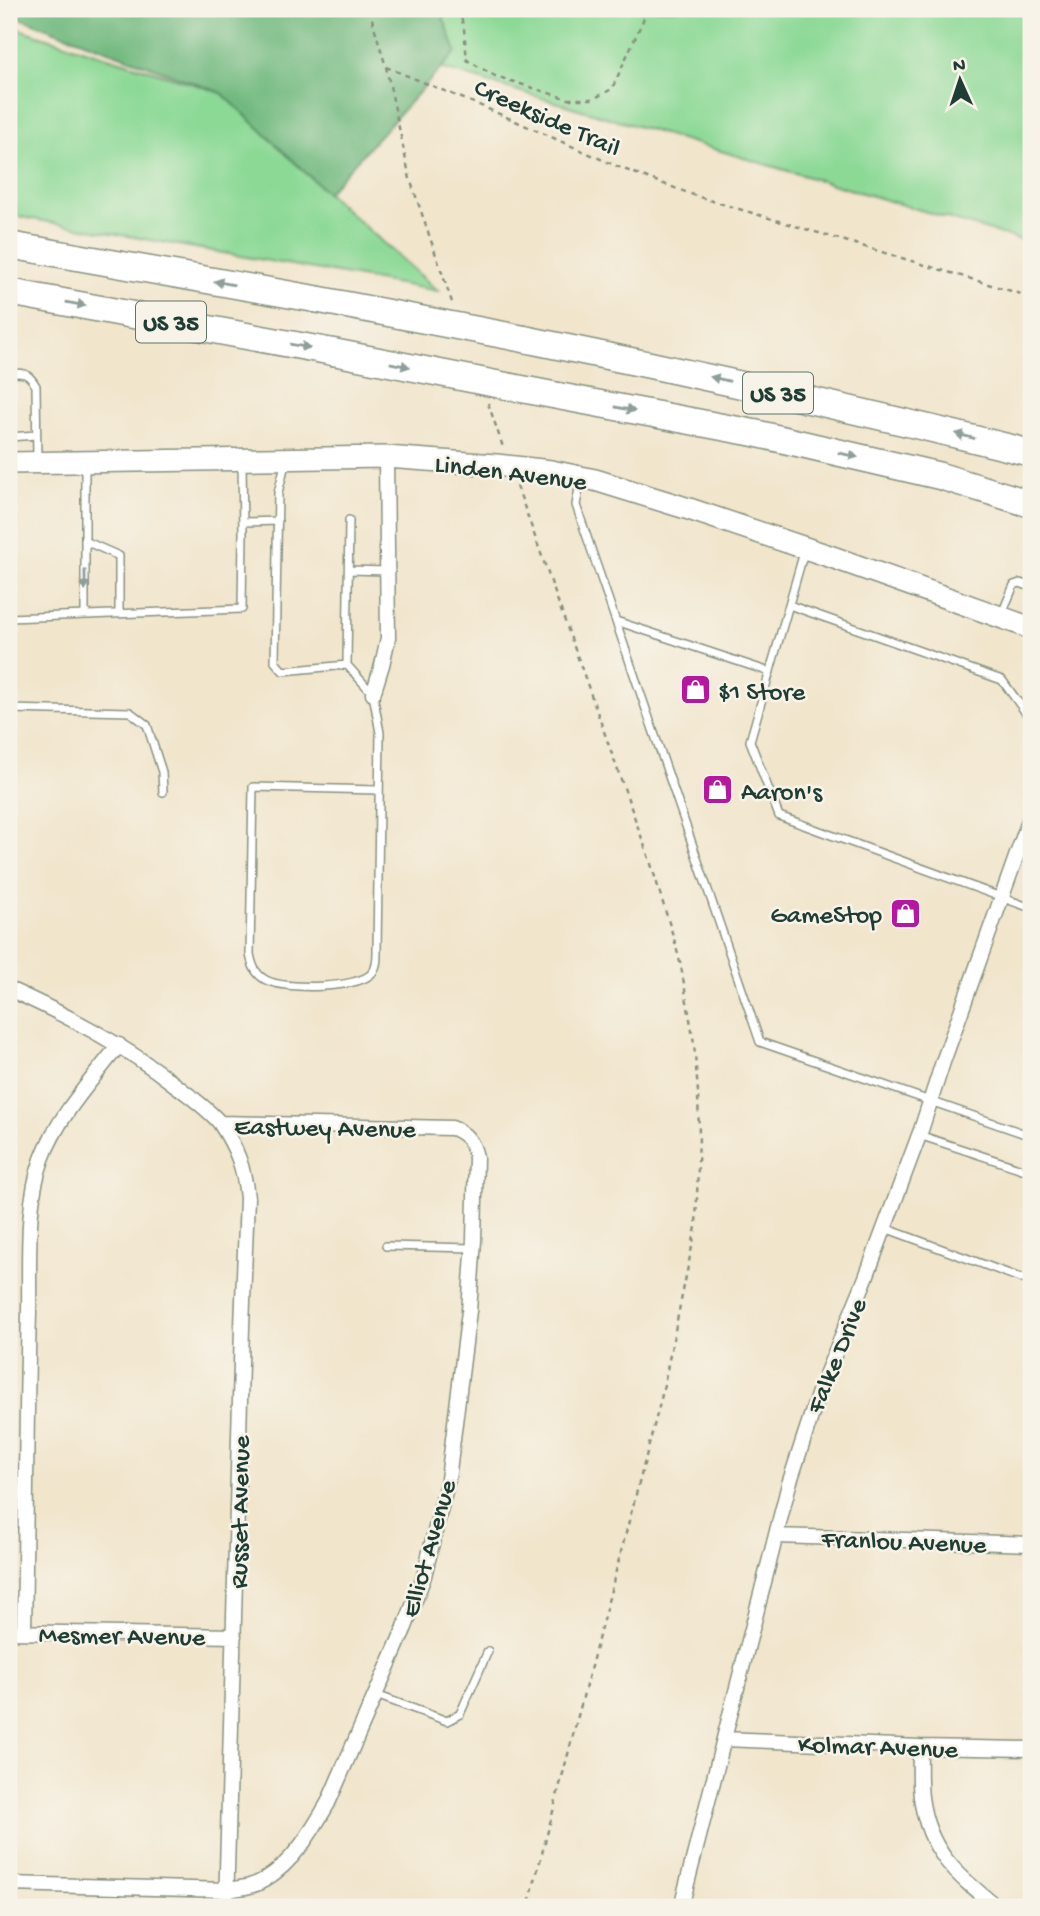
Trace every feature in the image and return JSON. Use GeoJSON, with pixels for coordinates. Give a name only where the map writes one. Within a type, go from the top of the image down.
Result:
{"type":"FeatureCollection","features":[{"type":"Feature","properties":{"kind":"highway","name":"US 35"},"geometry":{"type":"LineString","coordinates":[[9,245],[315,299],[688,372],[1031,453]]}},
{"type":"Feature","properties":{"kind":"highway","name":"US 35"},"geometry":{"type":"LineString","coordinates":[[9,292],[768,436],[940,476],[1031,504]]}},
{"type":"Feature","properties":{"kind":"main road","name":"Linden Avenue"},"geometry":{"type":"LineString","coordinates":[[9,463],[386,457],[551,471],[678,505],[1031,628]]}},
{"type":"Feature","properties":{"kind":"street"},"geometry":{"type":"LineString","coordinates":[[373,694],[388,638],[386,457]]}},
{"type":"Feature","properties":{"kind":"street","name":"Falke Drive"},"geometry":{"type":"LineString","coordinates":[[681,1907],[789,1484],[810,1417],[919,1135],[1031,815]]}},
{"type":"Feature","properties":{"kind":"street","name":"Eastwey Avenue"},"geometry":{"type":"LineString","coordinates":[[9,989],[55,1010],[119,1045],[194,1100],[220,1123],[452,1128],[461,1131],[470,1139]]}},
{"type":"Feature","properties":{"kind":"street"},"geometry":{"type":"LineString","coordinates":[[24,1632],[28,1342],[35,1183],[47,1147],[65,1115],[119,1045]]}},
{"type":"Feature","properties":{"kind":"street","name":"Russet Avenue"},"geometry":{"type":"LineString","coordinates":[[220,1123],[240,1160],[247,1198],[226,1907]]}},
{"type":"Feature","properties":{"kind":"street","name":"Elliot Avenue"},"geometry":{"type":"LineString","coordinates":[[9,1884],[227,1889],[246,1887],[264,1880],[283,1865],[315,1826],[328,1803],[405,1628],[424,1576],[448,1479],[469,1311],[476,1157],[470,1139]]}},
{"type":"Feature","properties":{"kind":"street","name":"Franlou Avenue"},"geometry":{"type":"LineString","coordinates":[[776,1536],[1031,1544]]}},
{"type":"Feature","properties":{"kind":"street","name":"Mesmer Avenue"},"geometry":{"type":"LineString","coordinates":[[9,1632],[234,1636]]}},
{"type":"Feature","properties":{"kind":"street","name":"Kolmar Avenue"},"geometry":{"type":"LineString","coordinates":[[724,1740],[1031,1749]]}},
{"type":"Feature","properties":{"kind":"street"},"geometry":{"type":"LineString","coordinates":[[920,1747],[921,1796],[932,1836],[954,1871],[997,1907]]}},
{"type":"Feature","properties":{"kind":"lane"},"geometry":{"type":"LineString","coordinates":[[9,373],[24,373],[31,377],[36,386],[37,463]]}},
{"type":"Feature","properties":{"kind":"lane"},"geometry":{"type":"LineString","coordinates":[[9,437],[36,435]]}},
{"type":"Feature","properties":{"kind":"lane"},"geometry":{"type":"LineString","coordinates":[[287,459],[278,493],[275,662],[283,671],[346,665]]}},
{"type":"Feature","properties":{"kind":"lane"},"geometry":{"type":"LineString","coordinates":[[9,618],[242,609],[242,461]]}},
{"type":"Feature","properties":{"kind":"lane"},"geometry":{"type":"LineString","coordinates":[[85,462],[85,615]]}},
{"type":"Feature","properties":{"kind":"lane"},"geometry":{"type":"LineString","coordinates":[[581,478],[576,505],[760,1042],[1031,1136]]}},
{"type":"Feature","properties":{"kind":"lane"},"geometry":{"type":"LineString","coordinates":[[349,520],[346,665],[373,694],[380,733],[376,965],[372,973],[353,984],[288,986],[266,980],[252,965],[250,954],[253,787],[378,790]]}},
{"type":"Feature","properties":{"kind":"lane"},"geometry":{"type":"LineString","coordinates":[[243,522],[278,521]]}},
{"type":"Feature","properties":{"kind":"lane"},"geometry":{"type":"LineString","coordinates":[[85,541],[119,556],[119,613]]}},
{"type":"Feature","properties":{"kind":"lane"},"geometry":{"type":"LineString","coordinates":[[805,548],[750,741],[779,816],[1031,908]]}},
{"type":"Feature","properties":{"kind":"lane"},"geometry":{"type":"LineString","coordinates":[[349,570],[387,571]]}},
{"type":"Feature","properties":{"kind":"lane"},"geometry":{"type":"LineString","coordinates":[[1001,617],[1014,585],[1020,583],[1031,587]]}},
{"type":"Feature","properties":{"kind":"lane"},"geometry":{"type":"LineString","coordinates":[[789,605],[1002,680],[1031,720]]}},
{"type":"Feature","properties":{"kind":"lane"},"geometry":{"type":"LineString","coordinates":[[616,621],[769,672]]}},
{"type":"Feature","properties":{"kind":"lane"},"geometry":{"type":"LineString","coordinates":[[9,709],[130,712],[147,725],[162,772],[163,792]]}},
{"type":"Feature","properties":{"kind":"lane"},"geometry":{"type":"LineString","coordinates":[[919,1135],[1031,1172]]}},
{"type":"Feature","properties":{"kind":"lane"},"geometry":{"type":"LineString","coordinates":[[884,1227],[1031,1282]]}},
{"type":"Feature","properties":{"kind":"lane"},"geometry":{"type":"LineString","coordinates":[[386,1246],[473,1248]]}},
{"type":"Feature","properties":{"kind":"lane"},"geometry":{"type":"LineString","coordinates":[[375,1695],[447,1721],[460,1714],[488,1651]]}},
{"type":"Feature","properties":{"kind":"path"},"geometry":{"type":"LineString","coordinates":[[369,9],[386,67],[410,179],[457,315]]}},
{"type":"Feature","properties":{"kind":"path"},"geometry":{"type":"LineString","coordinates":[[459,9],[467,60],[495,76],[568,99],[593,99],[611,89],[648,9]]}},
{"type":"Feature","properties":{"kind":"path","name":"Creekside Trail"},"geometry":{"type":"LineString","coordinates":[[386,67],[621,168],[696,196],[1031,297]]}},
{"type":"Feature","properties":{"kind":"path"},"geometry":{"type":"LineString","coordinates":[[488,402],[505,452]]}},
{"type":"Feature","properties":{"kind":"path"},"geometry":{"type":"LineString","coordinates":[[515,481],[651,864],[674,939],[694,1043],[699,1136],[696,1227],[662,1399],[528,1907]]}},
{"type":"Feature","properties":{"kind":"green space"},"geometry":{"type":"Polygon","coordinates":[[[9,9],[440,9],[456,52],[327,193],[222,93],[9,14],[9,9]]]}},
{"type":"Feature","properties":{"kind":"green space"},"geometry":{"type":"Polygon","coordinates":[[[406,9],[1031,9],[1031,243],[417,61],[406,9]]]}},
{"type":"Feature","properties":{"kind":"green space"},"geometry":{"type":"Polygon","coordinates":[[[9,26],[222,93],[327,193],[438,291],[9,215],[9,26]]]}},
{"type":"Feature","properties":{"kind":"place","name":"$1 Store"},"geometry":{"type":"Point","coordinates":[695,690]}},
{"type":"Feature","properties":{"kind":"place","name":"Aaron's"},"geometry":{"type":"Point","coordinates":[718,790]}},
{"type":"Feature","properties":{"kind":"place","name":"GameStop"},"geometry":{"type":"Point","coordinates":[905,913]}}]}
